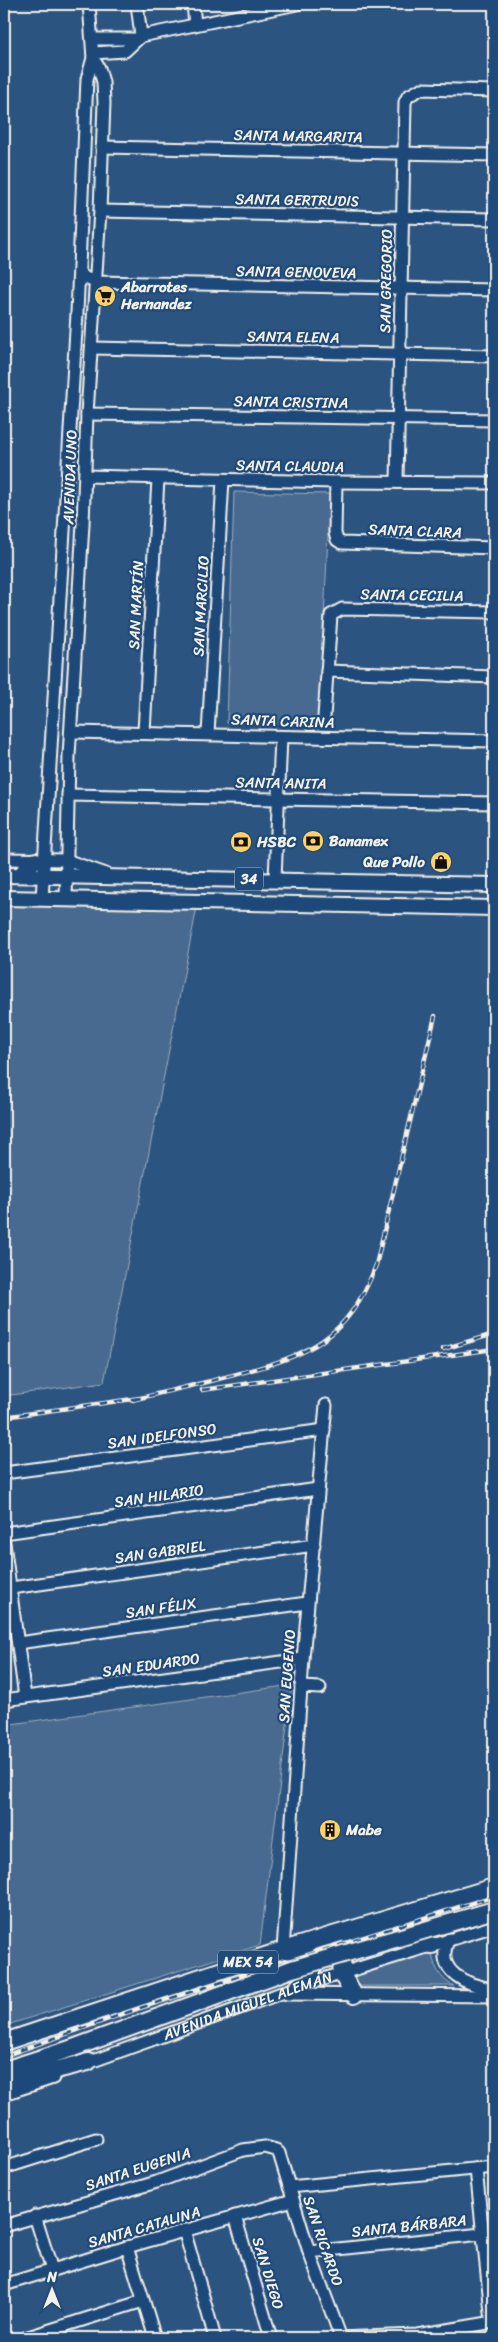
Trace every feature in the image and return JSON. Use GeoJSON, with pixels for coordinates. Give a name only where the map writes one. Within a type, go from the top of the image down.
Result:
{"type":"FeatureCollection","features":[{"type":"Feature","properties":{"kind":"highway","name":"MEX 54"},"geometry":{"type":"LineString","coordinates":[[4,2042],[283,1950],[494,1887]]}},
{"type":"Feature","properties":{"kind":"highway"},"geometry":{"type":"LineString","coordinates":[[354,1995],[341,1973],[342,1956],[348,1945],[382,1929],[494,1893]]}},
{"type":"Feature","properties":{"kind":"highway","name":"AVENIDA MIGUEL ALEMÁN"},"geometry":{"type":"LineString","coordinates":[[4,2070],[73,2048],[292,1969],[494,1910]]}},
{"type":"Feature","properties":{"kind":"highway"},"geometry":{"type":"LineString","coordinates":[[409,1921],[404,1929],[406,1940],[432,1945]]}},
{"type":"Feature","properties":{"kind":"highway"},"geometry":{"type":"LineString","coordinates":[[283,1950],[305,1953],[313,1962],[312,1974],[298,1987]]}},
{"type":"Feature","properties":{"kind":"highway"},"geometry":{"type":"LineString","coordinates":[[4,2083],[88,2062]]}},
{"type":"Feature","properties":{"kind":"main road"},"geometry":{"type":"LineString","coordinates":[[19,875],[41,860]]}},
{"type":"Feature","properties":{"kind":"main road","name":"34"},"geometry":{"type":"LineString","coordinates":[[4,875],[275,879],[494,885]]}},
{"type":"Feature","properties":{"kind":"main road","name":"34"},"geometry":{"type":"LineString","coordinates":[[4,898],[494,908]]}},
{"type":"Feature","properties":{"kind":"street","name":"AVENIDA UNO"},"geometry":{"type":"LineString","coordinates":[[42,899],[44,876],[41,860],[50,756],[78,297],[87,79],[93,55],[89,4]]}},
{"type":"Feature","properties":{"kind":"street"},"geometry":{"type":"LineString","coordinates":[[93,55],[125,51],[138,38],[137,4]]}},
{"type":"Feature","properties":{"kind":"street"},"geometry":{"type":"LineString","coordinates":[[193,4],[195,24]]}},
{"type":"Feature","properties":{"kind":"street"},"geometry":{"type":"LineString","coordinates":[[92,39],[138,38],[252,8],[297,4]]}},
{"type":"Feature","properties":{"kind":"street","name":"AVENIDA UNO"},"geometry":{"type":"LineString","coordinates":[[66,900],[69,756],[100,211],[103,82],[93,55]]}},
{"type":"Feature","properties":{"kind":"street","name":"SAN GREGORIO"},"geometry":{"type":"LineString","coordinates":[[397,482],[403,153],[406,102],[408,96],[421,90],[494,91]]}},
{"type":"Feature","properties":{"kind":"street","name":"SANTA MARGARITA"},"geometry":{"type":"LineString","coordinates":[[102,147],[494,155]]}},
{"type":"Feature","properties":{"kind":"street","name":"SANTA GERTRUDIS"},"geometry":{"type":"LineString","coordinates":[[100,211],[494,219]]}},
{"type":"Feature","properties":{"kind":"street"},"geometry":{"type":"LineString","coordinates":[[79,272],[85,278],[96,282]]}},
{"type":"Feature","properties":{"kind":"street"},"geometry":{"type":"LineString","coordinates":[[78,297],[83,288],[96,282]]}},
{"type":"Feature","properties":{"kind":"street","name":"SANTA GENOVEVA"},"geometry":{"type":"LineString","coordinates":[[96,282],[494,290]]}},
{"type":"Feature","properties":{"kind":"street","name":"SANTA ELENA"},"geometry":{"type":"LineString","coordinates":[[92,348],[494,356]]}},
{"type":"Feature","properties":{"kind":"street","name":"SANTA CRISTINA"},"geometry":{"type":"LineString","coordinates":[[87,414],[494,420]]}},
{"type":"Feature","properties":{"kind":"street","name":"SANTA CLAUDIA"},"geometry":{"type":"LineString","coordinates":[[85,476],[158,479],[494,483]]}},
{"type":"Feature","properties":{"kind":"street","name":"SAN MARTÍN"},"geometry":{"type":"LineString","coordinates":[[144,732],[158,479]]}},
{"type":"Feature","properties":{"kind":"street","name":"SAN MARCILIO"},"geometry":{"type":"LineString","coordinates":[[208,734],[223,480]]}},
{"type":"Feature","properties":{"kind":"street","name":"SANTA CLARA"},"geometry":{"type":"LineString","coordinates":[[336,482],[337,540],[342,543],[494,548]]}},
{"type":"Feature","properties":{"kind":"street"},"geometry":{"type":"LineString","coordinates":[[63,524],[83,524]]}},
{"type":"Feature","properties":{"kind":"street","name":"SANTA CECILIA"},"geometry":{"type":"LineString","coordinates":[[327,671],[331,615],[342,609],[494,612]]}},
{"type":"Feature","properties":{"kind":"street"},"geometry":{"type":"LineString","coordinates":[[324,717],[327,671],[494,677]]}},
{"type":"Feature","properties":{"kind":"street","name":"SANTA CARINA"},"geometry":{"type":"LineString","coordinates":[[71,732],[144,732],[494,741]]}},
{"type":"Feature","properties":{"kind":"street"},"geometry":{"type":"LineString","coordinates":[[275,879],[281,737]]}},
{"type":"Feature","properties":{"kind":"street"},"geometry":{"type":"LineString","coordinates":[[50,756],[69,756]]}},
{"type":"Feature","properties":{"kind":"street","name":"SANTA ANITA"},"geometry":{"type":"LineString","coordinates":[[68,794],[494,803]]}},
{"type":"Feature","properties":{"kind":"street"},"geometry":{"type":"LineString","coordinates":[[4,859],[66,860],[117,878]]}},
{"type":"Feature","properties":{"kind":"street","name":"SAN EUGENIO"},"geometry":{"type":"LineString","coordinates":[[283,1950],[307,1603],[326,1405]]}},
{"type":"Feature","properties":{"kind":"street","name":"SAN IDELFONSO"},"geometry":{"type":"LineString","coordinates":[[4,1472],[324,1430]]}},
{"type":"Feature","properties":{"kind":"street","name":"SAN HILARIO"},"geometry":{"type":"LineString","coordinates":[[4,1533],[318,1489]]}},
{"type":"Feature","properties":{"kind":"street"},"geometry":{"type":"LineString","coordinates":[[4,1543],[25,1697]]}},
{"type":"Feature","properties":{"kind":"street","name":"SAN GABRIEL"},"geometry":{"type":"LineString","coordinates":[[11,1588],[314,1545]]}},
{"type":"Feature","properties":{"kind":"street","name":"SAN FÉLIX"},"geometry":{"type":"LineString","coordinates":[[18,1643],[307,1603]]}},
{"type":"Feature","properties":{"kind":"street","name":"SAN EDUARDO"},"geometry":{"type":"LineString","coordinates":[[4,1700],[303,1659]]}},
{"type":"Feature","properties":{"kind":"street"},"geometry":{"type":"LineString","coordinates":[[301,1687],[320,1688]]}},
{"type":"Feature","properties":{"kind":"street","name":"AVENIDA MIGUEL ALEMÁN"},"geometry":{"type":"LineString","coordinates":[[4,2094],[298,1987],[494,1926]]}},
{"type":"Feature","properties":{"kind":"street"},"geometry":{"type":"LineString","coordinates":[[449,1939],[445,1946],[445,1956],[448,1965],[458,1978],[471,1985],[494,1989]]}},
{"type":"Feature","properties":{"kind":"street"},"geometry":{"type":"LineString","coordinates":[[278,1994],[494,1996]]}},
{"type":"Feature","properties":{"kind":"street"},"geometry":{"type":"LineString","coordinates":[[4,2168],[96,2139]]}},
{"type":"Feature","properties":{"kind":"street","name":"SANTA EUGENIA"},"geometry":{"type":"LineString","coordinates":[[4,2226],[157,2182],[242,2150],[265,2147],[276,2150],[279,2153]]}},
{"type":"Feature","properties":{"kind":"street","name":"SAN RICARDO"},"geometry":{"type":"LineString","coordinates":[[279,2153],[309,2252],[340,2338]]}},
{"type":"Feature","properties":{"kind":"street"},"geometry":{"type":"LineString","coordinates":[[289,2187],[494,2167]]}},
{"type":"Feature","properties":{"kind":"street"},"geometry":{"type":"LineString","coordinates":[[340,2338],[416,2335],[493,2322],[476,2169]]}},
{"type":"Feature","properties":{"kind":"street","name":"SANTA CATALINA"},"geometry":{"type":"LineString","coordinates":[[4,2285],[184,2230],[292,2200]]}},
{"type":"Feature","properties":{"kind":"street"},"geometry":{"type":"LineString","coordinates":[[34,2216],[52,2270]]}},
{"type":"Feature","properties":{"kind":"street","name":"SAN DIEGO"},"geometry":{"type":"LineString","coordinates":[[235,2216],[271,2338]]}},
{"type":"Feature","properties":{"kind":"street"},"geometry":{"type":"LineString","coordinates":[[184,2230],[215,2338]]}},
{"type":"Feature","properties":{"kind":"street","name":"SANTA BÁRBARA"},"geometry":{"type":"LineString","coordinates":[[309,2252],[482,2234]]}},
{"type":"Feature","properties":{"kind":"street"},"geometry":{"type":"LineString","coordinates":[[127,2247],[155,2338]]}},
{"type":"Feature","properties":{"kind":"street"},"geometry":{"type":"LineString","coordinates":[[25,2338],[143,2301]]}},
{"type":"Feature","properties":{"kind":"shaded area"},"geometry":{"type":"Polygon","coordinates":[[[234,492],[330,494],[319,723],[227,723],[234,492]]]}},
{"type":"Feature","properties":{"kind":"shaded area"},"geometry":{"type":"Polygon","coordinates":[[[4,903],[197,907],[104,1382],[4,1396],[4,903]]]}},
{"type":"Feature","properties":{"kind":"shaded area"},"geometry":{"type":"Polygon","coordinates":[[[292,1685],[260,1945],[4,2026],[4,1725],[292,1685]]]}},
{"type":"Feature","properties":{"kind":"shaded area"},"geometry":{"type":"Polygon","coordinates":[[[432,1949],[433,1960],[438,1971],[445,1980],[454,1986],[359,1986],[354,1984],[349,1975],[432,1949]]]}},
{"type":"Feature","properties":{"kind":"railway"},"geometry":{"type":"LineString","coordinates":[[133,1400],[224,1378],[262,1367],[305,1351],[339,1327],[353,1311],[376,1265],[435,1016]]}},
{"type":"Feature","properties":{"kind":"railway"},"geometry":{"type":"LineString","coordinates":[[443,1349],[494,1334]]}},
{"type":"Feature","properties":{"kind":"railway"},"geometry":{"type":"LineString","coordinates":[[202,1390],[494,1349]]}},
{"type":"Feature","properties":{"kind":"railway"},"geometry":{"type":"LineString","coordinates":[[4,1417],[140,1398]]}},
{"type":"Feature","properties":{"kind":"railway"},"geometry":{"type":"LineString","coordinates":[[4,2056],[140,2008],[494,1896]]}},
{"type":"Feature","properties":{"kind":"place","name":"Abarrotes Hernandez"},"geometry":{"type":"Point","coordinates":[105,296]}},
{"type":"Feature","properties":{"kind":"place","name":"Banamex"},"geometry":{"type":"Point","coordinates":[313,841]}},
{"type":"Feature","properties":{"kind":"place","name":"HSBC"},"geometry":{"type":"Point","coordinates":[241,842]}},
{"type":"Feature","properties":{"kind":"place","name":"Que Pollo"},"geometry":{"type":"Point","coordinates":[441,862]}},
{"type":"Feature","properties":{"kind":"place","name":"Mabe"},"geometry":{"type":"Point","coordinates":[330,1830]}}]}
